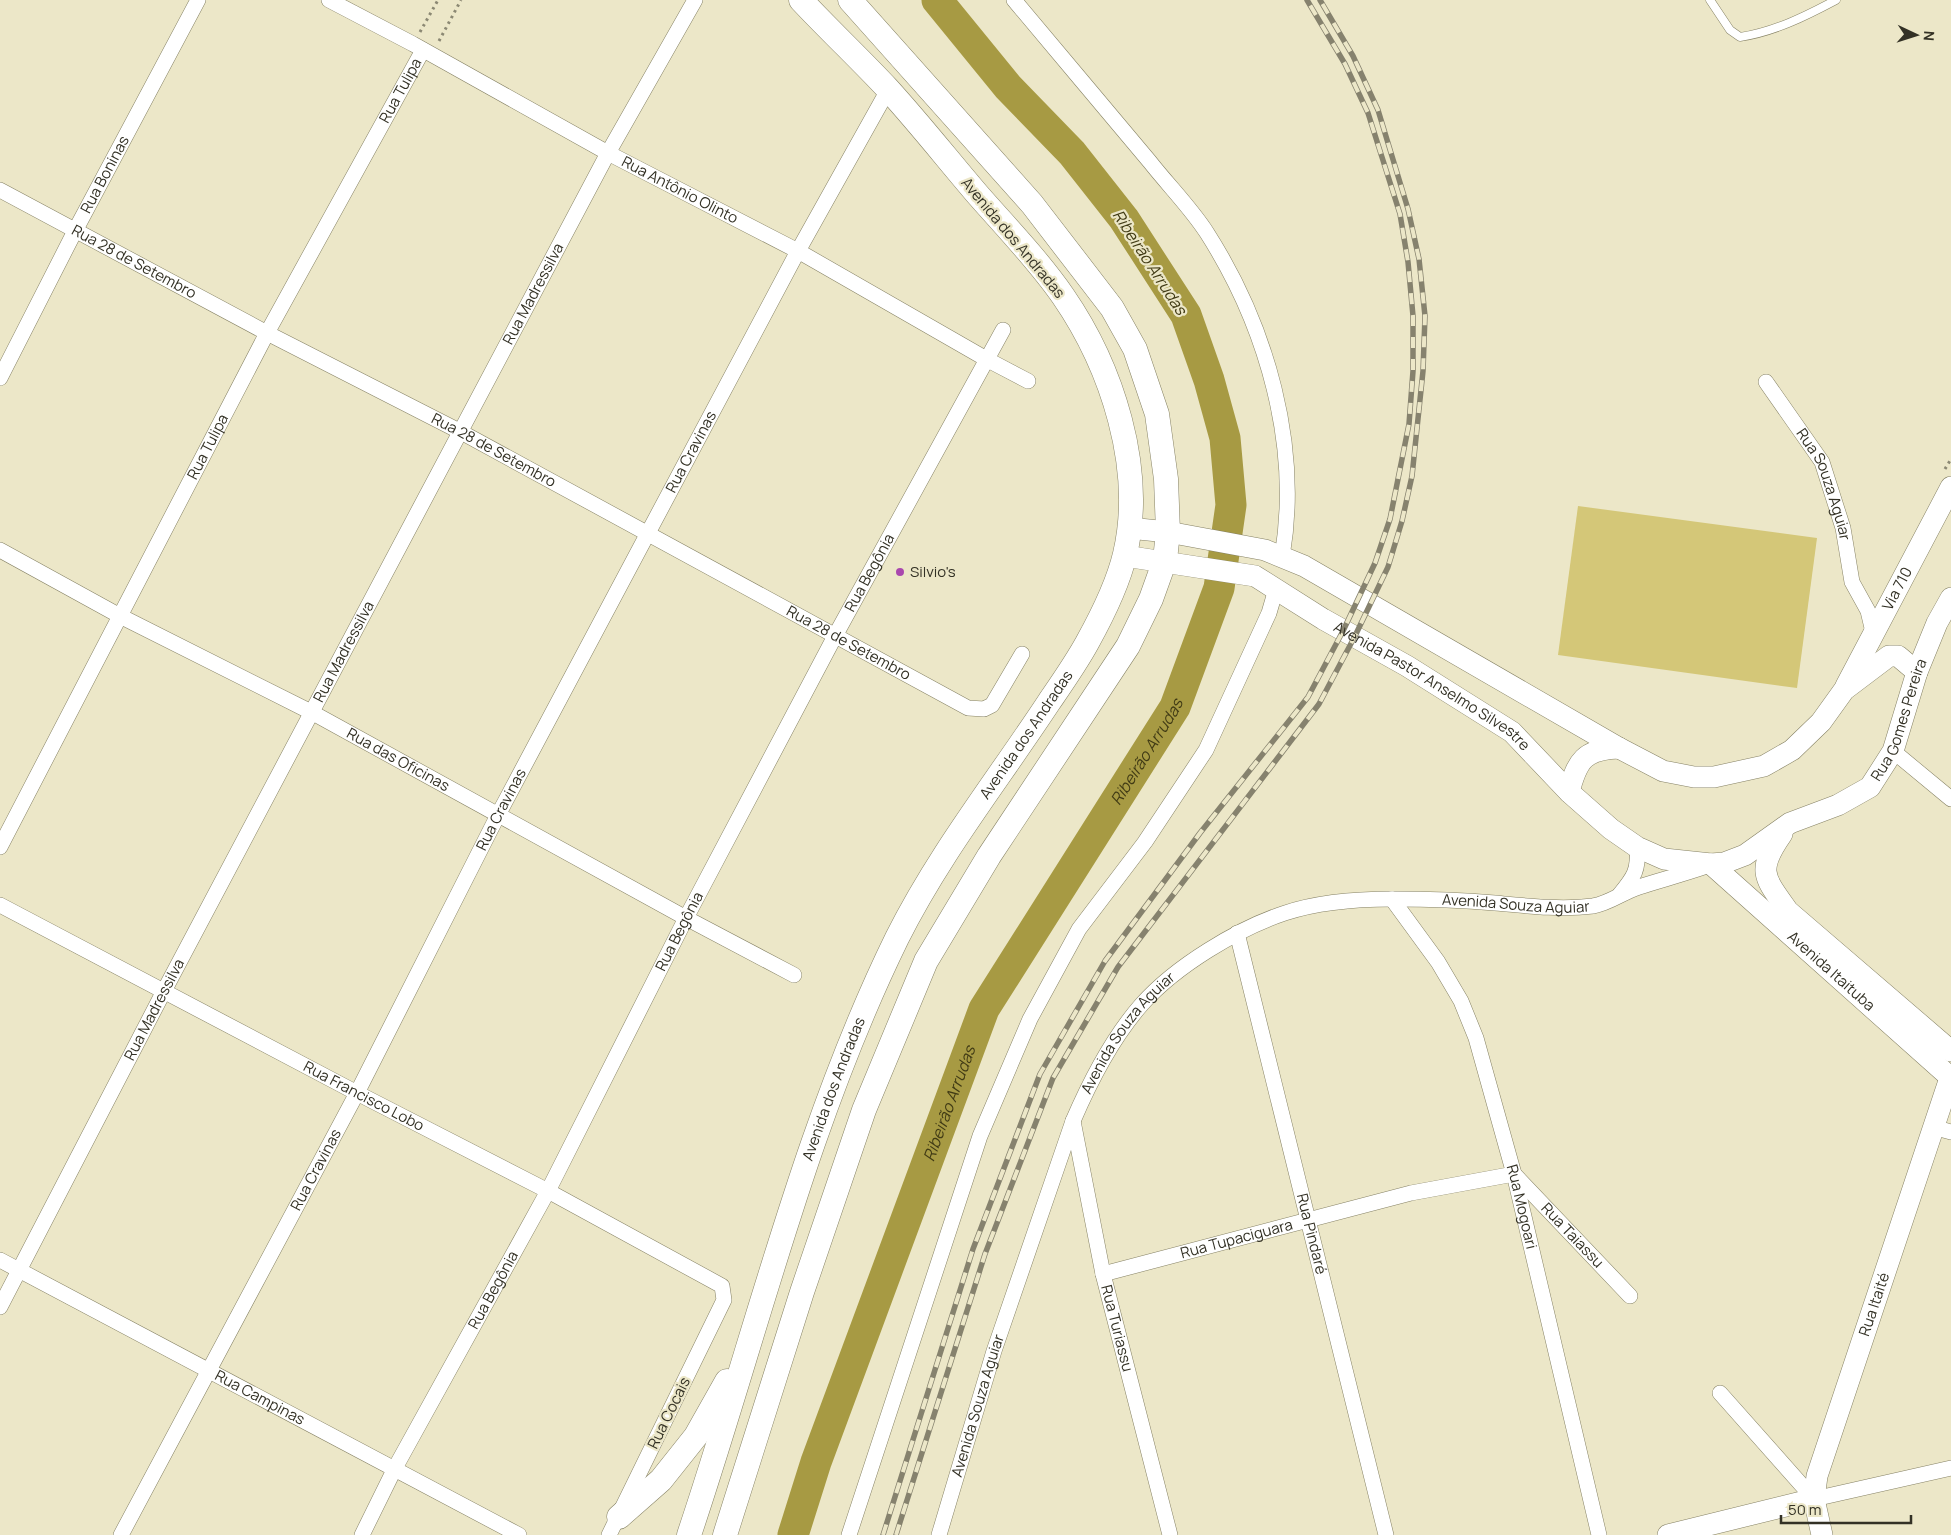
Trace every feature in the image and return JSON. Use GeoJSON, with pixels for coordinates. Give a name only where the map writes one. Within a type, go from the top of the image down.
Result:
{"type":"FeatureCollection","features":[{"type":"Feature","properties":{"kind":"main road","name":"Avenida dos Andradas"},"geometry":{"type":"LineString","coordinates":[[689,1535],[747,1347],[806,1166],[857,1027],[897,939],[949,846],[1022,742],[1086,645],[1103,612],[1125,556],[1129,528],[1130,490],[1120,420],[1110,388],[1092,346],[1064,298],[1038,264],[888,90],[801,0]]}},
{"type":"Feature","properties":{"kind":"main road"},"geometry":{"type":"LineString","coordinates":[[725,1535],[802,1292],[864,1110],[926,961],[989,856],[1128,646],[1151,599],[1173,562],[1177,534],[1166,479],[1157,414],[1135,349],[1112,308],[1032,204],[850,0]]}},
{"type":"Feature","properties":{"kind":"main road","name":"Via 710"},"geometry":{"type":"LineString","coordinates":[[1844,690],[1894,591],[1946,481]]}},
{"type":"Feature","properties":{"kind":"main road"},"geometry":{"type":"LineString","coordinates":[[1129,528],[1177,534],[1273,553],[1312,571],[1663,772],[1714,778],[1764,766],[1792,750],[1821,722],[1844,690],[1889,656],[1898,656],[1917,672]]}},
{"type":"Feature","properties":{"kind":"main road","name":"Avenida Pastor Anselmo Silvestre"},"geometry":{"type":"LineString","coordinates":[[1125,556],[1255,576],[1323,619],[1494,718],[1530,748],[1569,792],[1611,829],[1637,847],[1664,859],[1711,864]]}},
{"type":"Feature","properties":{"kind":"main road","name":"Rua Gomes Pereira"},"geometry":{"type":"LineString","coordinates":[[1711,864],[1724,863],[1745,855],[1790,823],[1838,805],[1870,787],[1893,751],[1917,672],[1937,623],[1951,598]]}},
{"type":"Feature","properties":{"kind":"main road"},"geometry":{"type":"LineString","coordinates":[[1569,792],[1575,769],[1583,759],[1592,752],[1603,748],[1619,748]]}},
{"type":"Feature","properties":{"kind":"main road","name":"Avenida Itaituba"},"geometry":{"type":"LineString","coordinates":[[1790,823],[1768,854],[1765,870],[1771,887],[1788,911],[1951,1051]]}},
{"type":"Feature","properties":{"kind":"main road","name":"Avenida Itaituba"},"geometry":{"type":"LineString","coordinates":[[1711,864],[1951,1077]]}},
{"type":"Feature","properties":{"kind":"main road","name":"Rua Itaité"},"geometry":{"type":"LineString","coordinates":[[1822,1535],[1814,1499],[1822,1459],[1942,1130],[1951,1077]]}},
{"type":"Feature","properties":{"kind":"main road"},"geometry":{"type":"LineString","coordinates":[[614,1526],[661,1480],[696,1436],[747,1347]]}},
{"type":"Feature","properties":{"kind":"main road"},"geometry":{"type":"LineString","coordinates":[[1668,1535],[1814,1499]]}},
{"type":"Feature","properties":{"kind":"street","name":"Rua Boninas"},"geometry":{"type":"LineString","coordinates":[[0,378],[76,229],[198,0]]}},
{"type":"Feature","properties":{"kind":"street","name":"Rua Antônio Olinto"},"geometry":{"type":"LineString","coordinates":[[329,0],[423,50],[608,154],[798,252],[1028,381]]}},
{"type":"Feature","properties":{"kind":"street","name":"Rua Madressilva"},"geometry":{"type":"LineString","coordinates":[[0,1307],[164,991],[608,154],[695,0]]}},
{"type":"Feature","properties":{"kind":"street"},"geometry":{"type":"LineString","coordinates":[[1014,0],[1205,231],[1236,284],[1267,363],[1278,412],[1287,470],[1287,512],[1273,553]]}},
{"type":"Feature","properties":{"kind":"street","name":"Rua Tulipa"},"geometry":{"type":"LineString","coordinates":[[0,846],[267,333],[423,50]]}},
{"type":"Feature","properties":{"kind":"street","name":"Rua Cravinas"},"geometry":{"type":"LineString","coordinates":[[121,1535],[357,1093],[498,815],[649,535],[798,252],[888,90]]}},
{"type":"Feature","properties":{"kind":"street","name":"Rua 28 de Setembro"},"geometry":{"type":"LineString","coordinates":[[0,190],[76,229],[267,333],[461,432],[968,708],[984,708],[992,705],[1022,654]]}},
{"type":"Feature","properties":{"kind":"street","name":"Rua Begônia"},"geometry":{"type":"LineString","coordinates":[[362,1535],[395,1468],[548,1191],[686,918],[834,636],[1003,330]]}},
{"type":"Feature","properties":{"kind":"street","name":"Rua Souza Aguiar"},"geometry":{"type":"LineString","coordinates":[[1766,382],[1822,462],[1844,528],[1852,582],[1868,612],[1873,632]]}},
{"type":"Feature","properties":{"kind":"street","name":"Rua das Oficinas"},"geometry":{"type":"LineString","coordinates":[[0,550],[120,616],[312,713],[794,975]]}},
{"type":"Feature","properties":{"kind":"street"},"geometry":{"type":"LineString","coordinates":[[849,1535],[980,1136],[1030,1019],[1079,930],[1145,842],[1206,750],[1269,613],[1276,589]]}},
{"type":"Feature","properties":{"kind":"street"},"geometry":{"type":"LineString","coordinates":[[1860,597],[1871,604],[1880,603],[1894,591]]}},
{"type":"Feature","properties":{"kind":"street"},"geometry":{"type":"LineString","coordinates":[[1893,751],[1951,799]]}},
{"type":"Feature","properties":{"kind":"street"},"geometry":{"type":"LineString","coordinates":[[1619,896],[1634,876],[1638,863],[1637,847]]}},
{"type":"Feature","properties":{"kind":"street","name":"Avenida Souza Aguiar"},"geometry":{"type":"LineString","coordinates":[[939,1535],[994,1351],[1073,1121],[1088,1084],[1105,1054],[1142,1004],[1182,969],[1237,934],[1285,913],[1338,902],[1392,899],[1470,901],[1554,908],[1594,906],[1711,864]]}},
{"type":"Feature","properties":{"kind":"street","name":"Rua Mogoari"},"geometry":{"type":"LineString","coordinates":[[1392,899],[1438,962],[1461,1001],[1476,1038],[1514,1174],[1599,1535]]}},
{"type":"Feature","properties":{"kind":"street","name":"Rua Francisco Lobo"},"geometry":{"type":"LineString","coordinates":[[0,905],[548,1191],[719,1282],[724,1290]]}},
{"type":"Feature","properties":{"kind":"street","name":"Rua Pindaré"},"geometry":{"type":"LineString","coordinates":[[1237,934],[1386,1535]]}},
{"type":"Feature","properties":{"kind":"street","name":"Rua Turiassu"},"geometry":{"type":"LineString","coordinates":[[1073,1121],[1103,1274],[1170,1535]]}},
{"type":"Feature","properties":{"kind":"street","name":"Rua Tupaciguara"},"geometry":{"type":"LineString","coordinates":[[1103,1274],[1410,1193],[1514,1174]]}},
{"type":"Feature","properties":{"kind":"street","name":"Rua Taiassu"},"geometry":{"type":"LineString","coordinates":[[1514,1174],[1630,1296]]}},
{"type":"Feature","properties":{"kind":"street","name":"Rua Campinas"},"geometry":{"type":"LineString","coordinates":[[0,1260],[209,1369],[519,1535]]}},
{"type":"Feature","properties":{"kind":"street","name":"Rua Cocais"},"geometry":{"type":"LineString","coordinates":[[614,1526],[724,1300],[724,1290]]}},
{"type":"Feature","properties":{"kind":"street"},"geometry":{"type":"LineString","coordinates":[[1720,1393],[1814,1499],[1951,1468]]}},
{"type":"Feature","properties":{"kind":"lane"},"geometry":{"type":"LineString","coordinates":[[1710,0],[1730,30],[1740,37],[1759,34],[1776,28],[1836,0]]}},
{"type":"Feature","properties":{"kind":"path"},"geometry":{"type":"LineString","coordinates":[[423,50],[438,0]]}},
{"type":"Feature","properties":{"kind":"path"},"geometry":{"type":"LineString","coordinates":[[423,50],[461,0]]}},
{"type":"Feature","properties":{"kind":"path"},"geometry":{"type":"LineString","coordinates":[[1946,481],[1951,459]]}},
{"type":"Feature","properties":{"kind":"shaded area"},"geometry":{"type":"Polygon","coordinates":[[[1578,506],[1817,538],[1797,688],[1558,655],[1578,506]]]}},
{"type":"Feature","properties":{"kind":"waterway","name":"Ribeirão Arrudas"},"geometry":{"type":"LineString","coordinates":[[793,1535],[816,1462],[984,1009],[1175,707],[1219,588],[1231,505],[1225,438],[1209,380],[1186,315],[1124,219],[1072,153],[1008,87],[937,0]]}},
{"type":"Feature","properties":{"kind":"railway"},"geometry":{"type":"LineString","coordinates":[[883,1535],[973,1249],[1040,1074],[1105,961],[1200,833],[1308,697],[1343,631],[1375,563],[1390,519],[1409,424],[1413,371],[1413,316],[1408,262],[1400,214],[1368,113],[1345,64],[1307,0]]}},
{"type":"Feature","properties":{"kind":"railway"},"geometry":{"type":"LineString","coordinates":[[896,1535],[985,1254],[1053,1078],[1118,967],[1319,704],[1355,636],[1388,567],[1402,521],[1412,476],[1423,371],[1425,316],[1419,259],[1408,209],[1378,110],[1353,56],[1320,0]]}},
{"type":"Feature","properties":{"kind":"place","name":"Silvio's"},"geometry":{"type":"Point","coordinates":[900,572]}}]}
